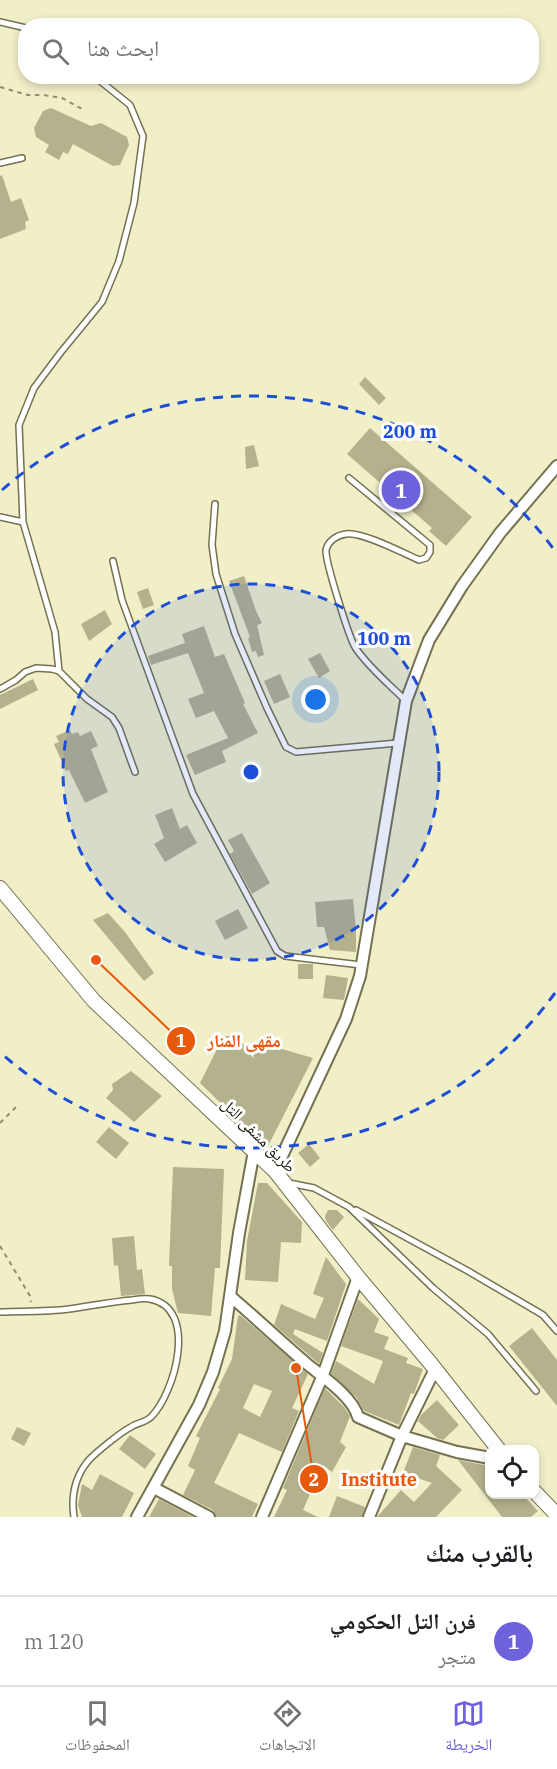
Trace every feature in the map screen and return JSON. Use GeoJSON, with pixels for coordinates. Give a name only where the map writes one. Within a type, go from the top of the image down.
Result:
{"type":"FeatureCollection","features":[{"type":"Feature","properties":{"kind":"street"},"geometry":{"type":"LineString","coordinates":[[279,1176],[346,1019],[360,976],[406,701],[429,640],[462,586],[500,533],[557,466]]}},
{"type":"Feature","properties":{"kind":"street","name":"طريق مشفى التل"},"geometry":{"type":"LineString","coordinates":[[0,888],[94,1001],[279,1176],[358,1277],[496,1445]]}},
{"type":"Feature","properties":{"kind":"street"},"geometry":{"type":"LineString","coordinates":[[137,1517],[199,1405],[213,1371],[225,1331],[254,1151]]}},
{"type":"Feature","properties":{"kind":"street"},"geometry":{"type":"LineString","coordinates":[[261,1517],[323,1376],[358,1277]]}},
{"type":"Feature","properties":{"kind":"street"},"geometry":{"type":"LineString","coordinates":[[230,1296],[323,1376],[356,1408],[358,1417],[402,1436],[457,1452],[485,1457]]}},
{"type":"Feature","properties":{"kind":"street"},"geometry":{"type":"LineString","coordinates":[[369,1517],[402,1436],[435,1369]]}},
{"type":"Feature","properties":{"kind":"street"},"geometry":{"type":"LineString","coordinates":[[154,1488],[209,1517]]}},
{"type":"Feature","properties":{"kind":"street"},"geometry":{"type":"LineString","coordinates":[[539,1496],[557,1515]]}},
{"type":"Feature","properties":{"kind":"lane"},"geometry":{"type":"LineString","coordinates":[[0,22],[18,26]]}},
{"type":"Feature","properties":{"kind":"lane"},"geometry":{"type":"LineString","coordinates":[[59,671],[55,632],[23,522],[19,425],[34,388],[102,302],[119,261],[134,203],[143,136],[130,105],[104,84]]}},
{"type":"Feature","properties":{"kind":"lane"},"geometry":{"type":"LineString","coordinates":[[0,162],[22,158]]}},
{"type":"Feature","properties":{"kind":"lane"},"geometry":{"type":"LineString","coordinates":[[349,478],[430,544],[430,552],[426,558],[419,560],[359,535],[347,533],[336,536],[329,543],[326,551],[328,567],[354,646],[406,701]]}},
{"type":"Feature","properties":{"kind":"lane"},"geometry":{"type":"LineString","coordinates":[[214,504],[212,545],[216,574],[235,634],[286,747],[296,752],[398,743]]}},
{"type":"Feature","properties":{"kind":"lane"},"geometry":{"type":"LineString","coordinates":[[0,517],[23,522]]}},
{"type":"Feature","properties":{"kind":"lane"},"geometry":{"type":"LineString","coordinates":[[113,561],[123,600],[193,794],[277,951],[285,956],[361,965]]}},
{"type":"Feature","properties":{"kind":"lane"},"geometry":{"type":"LineString","coordinates":[[0,689],[25,672],[36,668],[59,671],[87,699],[112,717],[119,728],[135,772]]}},
{"type":"Feature","properties":{"kind":"lane"},"geometry":{"type":"LineString","coordinates":[[279,1176],[314,1188],[468,1271],[543,1316],[557,1331]]}},
{"type":"Feature","properties":{"kind":"lane"},"geometry":{"type":"LineString","coordinates":[[349,1207],[433,1287],[488,1334],[536,1391]]}},
{"type":"Feature","properties":{"kind":"lane"},"geometry":{"type":"LineString","coordinates":[[0,1312],[66,1310],[114,1301],[149,1299],[162,1303],[178,1326],[179,1348],[176,1366],[158,1407],[150,1418],[118,1434],[89,1459],[77,1478],[72,1506],[74,1517]]}},
{"type":"Feature","properties":{"kind":"path"},"geometry":{"type":"LineString","coordinates":[[0,87],[28,95],[63,98],[82,110]]}},
{"type":"Feature","properties":{"kind":"path"},"geometry":{"type":"LineString","coordinates":[[0,1123],[16,1107]]}},
{"type":"Feature","properties":{"kind":"path"},"geometry":{"type":"LineString","coordinates":[[0,1246],[30,1296],[33,1311]]}},
{"type":"Feature","properties":{"kind":"building"},"geometry":{"type":"Polygon","coordinates":[[[51,108],[91,126],[101,123],[127,137],[129,145],[120,165],[113,166],[73,144],[68,154],[63,152],[59,160],[45,152],[49,145],[36,137],[34,128],[43,111],[51,108]]]}},
{"type":"Feature","properties":{"kind":"building"},"geometry":{"type":"Polygon","coordinates":[[[2,175],[11,202],[21,198],[29,220],[25,222],[26,229],[0,239],[0,176],[2,175]]]}},
{"type":"Feature","properties":{"kind":"building"},"geometry":{"type":"Polygon","coordinates":[[[365,377],[386,398],[379,405],[359,384],[365,377]]]}},
{"type":"Feature","properties":{"kind":"building"},"geometry":{"type":"Polygon","coordinates":[[[370,428],[472,517],[446,546],[429,531],[432,528],[347,454],[370,428]]]}},
{"type":"Feature","properties":{"kind":"building"},"geometry":{"type":"Polygon","coordinates":[[[254,445],[259,466],[246,469],[245,447],[254,445]]]}},
{"type":"Feature","properties":{"kind":"building"},"geometry":{"type":"Polygon","coordinates":[[[244,576],[262,623],[257,625],[264,655],[258,657],[256,651],[252,652],[248,638],[250,637],[229,581],[244,576]]]}},
{"type":"Feature","properties":{"kind":"building"},"geometry":{"type":"Polygon","coordinates":[[[148,588],[154,605],[143,609],[137,592],[148,588]]]}},
{"type":"Feature","properties":{"kind":"building"},"geometry":{"type":"Polygon","coordinates":[[[105,610],[112,624],[89,641],[81,624],[105,610]]]}},
{"type":"Feature","properties":{"kind":"building"},"geometry":{"type":"Polygon","coordinates":[[[204,626],[215,657],[224,654],[245,703],[243,704],[258,733],[222,751],[226,762],[195,775],[186,755],[228,738],[214,711],[196,718],[188,699],[204,693],[188,653],[151,665],[148,656],[185,643],[182,634],[204,626]]]}},
{"type":"Feature","properties":{"kind":"building"},"geometry":{"type":"Polygon","coordinates":[[[320,653],[330,671],[319,678],[308,659],[320,653]]]}},
{"type":"Feature","properties":{"kind":"building"},"geometry":{"type":"Polygon","coordinates":[[[280,674],[290,697],[274,704],[264,681],[280,674]]]}},
{"type":"Feature","properties":{"kind":"building"},"geometry":{"type":"Polygon","coordinates":[[[33,679],[38,690],[0,709],[0,695],[33,679]]]}},
{"type":"Feature","properties":{"kind":"building"},"geometry":{"type":"Polygon","coordinates":[[[70,730],[72,734],[78,732],[80,736],[91,731],[98,746],[91,749],[108,792],[85,803],[69,770],[66,771],[54,744],[59,742],[56,736],[70,730]]]}},
{"type":"Feature","properties":{"kind":"building"},"geometry":{"type":"Polygon","coordinates":[[[172,808],[180,829],[187,825],[197,843],[165,862],[154,844],[164,838],[155,815],[172,808]]]}},
{"type":"Feature","properties":{"kind":"building"},"geometry":{"type":"Polygon","coordinates":[[[242,833],[270,883],[252,894],[230,854],[234,851],[228,840],[242,833]]]}},
{"type":"Feature","properties":{"kind":"building"},"geometry":{"type":"Polygon","coordinates":[[[353,899],[356,952],[330,950],[324,927],[317,927],[315,902],[353,899]]]}},
{"type":"Feature","properties":{"kind":"building"},"geometry":{"type":"Polygon","coordinates":[[[238,909],[248,928],[225,940],[215,921],[238,909]]]}},
{"type":"Feature","properties":{"kind":"building"},"geometry":{"type":"Polygon","coordinates":[[[108,913],[125,932],[154,973],[144,981],[93,920],[108,913]]]}},
{"type":"Feature","properties":{"kind":"building"},"geometry":{"type":"Polygon","coordinates":[[[298,964],[313,964],[313,979],[298,979],[298,964]]]}},
{"type":"Feature","properties":{"kind":"building"},"geometry":{"type":"Polygon","coordinates":[[[326,975],[348,978],[344,1000],[323,998],[326,975]]]}},
{"type":"Feature","properties":{"kind":"building"},"geometry":{"type":"Polygon","coordinates":[[[236,1034],[253,1058],[258,1042],[313,1058],[267,1148],[200,1083],[224,1037],[236,1034]]]}},
{"type":"Feature","properties":{"kind":"building"},"geometry":{"type":"Polygon","coordinates":[[[131,1071],[162,1096],[134,1122],[106,1098],[113,1090],[112,1084],[131,1071]]]}},
{"type":"Feature","properties":{"kind":"building"},"geometry":{"type":"Polygon","coordinates":[[[109,1127],[129,1143],[116,1159],[96,1142],[109,1127]]]}},
{"type":"Feature","properties":{"kind":"building"},"geometry":{"type":"Polygon","coordinates":[[[309,1144],[320,1158],[310,1167],[298,1153],[309,1144]]]}},
{"type":"Feature","properties":{"kind":"building"},"geometry":{"type":"Polygon","coordinates":[[[173,1167],[224,1169],[220,1268],[215,1268],[211,1316],[178,1313],[172,1289],[172,1266],[169,1266],[173,1167]]]}},
{"type":"Feature","properties":{"kind":"building"},"geometry":{"type":"Polygon","coordinates":[[[258,1183],[267,1183],[302,1222],[301,1243],[281,1242],[278,1282],[245,1280],[247,1241],[258,1183]]]}},
{"type":"Feature","properties":{"kind":"building"},"geometry":{"type":"Polygon","coordinates":[[[328,1210],[337,1210],[344,1217],[333,1230],[326,1221],[325,1216],[328,1210]]]}},
{"type":"Feature","properties":{"kind":"building"},"geometry":{"type":"Polygon","coordinates":[[[134,1236],[137,1270],[142,1269],[145,1294],[121,1296],[118,1265],[114,1266],[112,1238],[134,1236]]]}},
{"type":"Feature","properties":{"kind":"building"},"geometry":{"type":"Polygon","coordinates":[[[326,1257],[346,1284],[327,1341],[295,1329],[293,1334],[323,1353],[319,1364],[274,1325],[281,1304],[315,1319],[324,1298],[313,1294],[326,1257]]]}},
{"type":"Feature","properties":{"kind":"building"},"geometry":{"type":"Polygon","coordinates":[[[358,1299],[379,1319],[374,1332],[389,1337],[384,1349],[408,1358],[406,1363],[423,1369],[399,1425],[364,1411],[356,1397],[331,1374],[336,1361],[374,1384],[383,1361],[341,1346],[358,1299]]]}},
{"type":"Feature","properties":{"kind":"building"},"geometry":{"type":"Polygon","coordinates":[[[240,1315],[308,1374],[292,1408],[299,1411],[282,1452],[239,1433],[214,1483],[258,1504],[252,1517],[216,1517],[213,1510],[183,1495],[195,1470],[188,1466],[200,1438],[196,1436],[220,1389],[218,1388],[232,1359],[240,1315]],[[254,1384],[243,1408],[260,1417],[272,1391],[254,1384]]]}},
{"type":"Feature","properties":{"kind":"building"},"geometry":{"type":"Polygon","coordinates":[[[532,1328],[557,1360],[557,1406],[509,1346],[532,1328]]]}},
{"type":"Feature","properties":{"kind":"building"},"geometry":{"type":"Polygon","coordinates":[[[325,1388],[350,1416],[340,1442],[346,1447],[332,1472],[323,1465],[303,1510],[318,1517],[274,1517],[287,1490],[283,1488],[325,1388]]]}},
{"type":"Feature","properties":{"kind":"building"},"geometry":{"type":"Polygon","coordinates":[[[437,1400],[459,1425],[443,1440],[437,1438],[418,1421],[421,1415],[437,1400]]]}},
{"type":"Feature","properties":{"kind":"building"},"geometry":{"type":"Polygon","coordinates":[[[17,1427],[31,1433],[24,1446],[11,1439],[17,1427]]]}},
{"type":"Feature","properties":{"kind":"building"},"geometry":{"type":"Polygon","coordinates":[[[130,1435],[156,1454],[145,1469],[119,1449],[130,1435]]]}},
{"type":"Feature","properties":{"kind":"building"},"geometry":{"type":"Polygon","coordinates":[[[413,1447],[440,1455],[436,1466],[462,1490],[436,1517],[377,1517],[401,1490],[414,1502],[432,1483],[403,1473],[413,1447]]]}},
{"type":"Feature","properties":{"kind":"building"},"geometry":{"type":"Polygon","coordinates":[[[458,1460],[485,1465],[485,1495],[458,1460]]]}},
{"type":"Feature","properties":{"kind":"building"},"geometry":{"type":"Polygon","coordinates":[[[100,1474],[134,1493],[122,1517],[82,1517],[78,1505],[82,1484],[92,1490],[100,1474]]]}},
{"type":"Feature","properties":{"kind":"building"},"geometry":{"type":"Polygon","coordinates":[[[337,1496],[365,1507],[362,1517],[329,1517],[337,1496]]]}},
{"type":"Feature","properties":{"kind":"building"},"geometry":{"type":"Polygon","coordinates":[[[159,1499],[193,1517],[149,1517],[159,1499]]]}},
{"type":"Feature","properties":{"kind":"building"},"geometry":{"type":"Polygon","coordinates":[[[488,1499],[527,1499],[538,1511],[531,1517],[502,1517],[488,1499]]]}},
{"type":"Feature","properties":{"kind":"place","name":"فرن التل الحكومي"},"geometry":{"type":"Point","coordinates":[401,490]}},
{"type":"Feature","properties":{"kind":"place","name":"مقهى المنار"},"geometry":{"type":"Point","coordinates":[96,960]}},
{"type":"Feature","properties":{"kind":"place","name":"Institute"},"geometry":{"type":"Point","coordinates":[296,1368]}}]}
